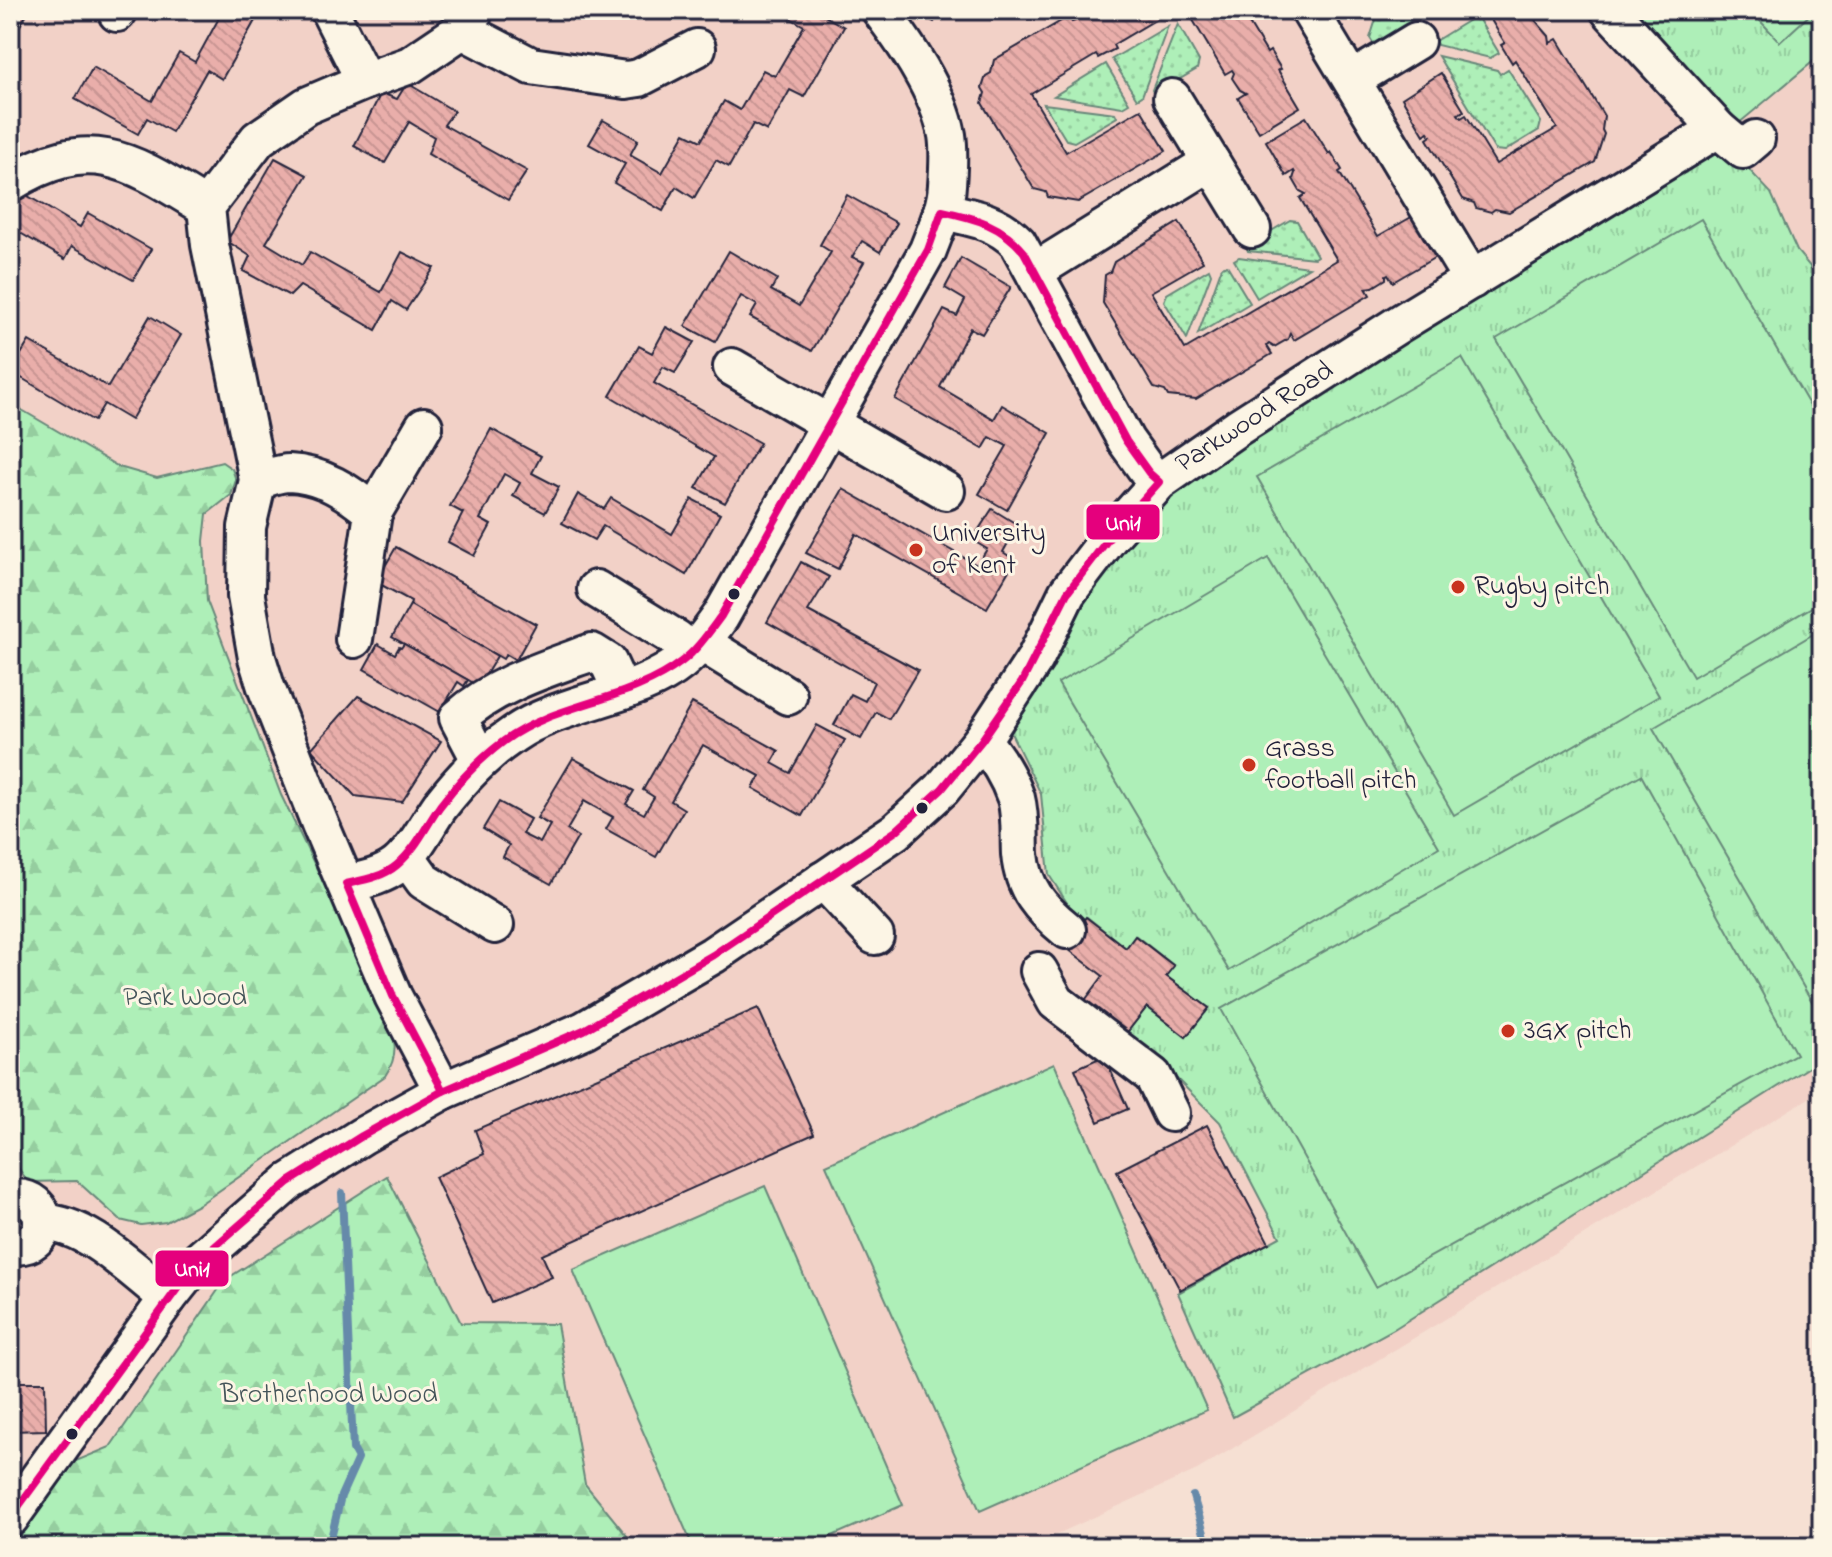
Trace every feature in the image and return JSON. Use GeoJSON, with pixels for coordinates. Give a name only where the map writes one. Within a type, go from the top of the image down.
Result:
{"type":"FeatureCollection","features":[{"type":"Feature","properties":{"kind":"street"},"geometry":{"type":"LineString","coordinates":[[329,10],[365,81]]}},
{"type":"Feature","properties":{"kind":"street"},"geometry":{"type":"LineString","coordinates":[[346,884],[372,878],[394,868],[406,856],[441,805],[480,760],[515,733],[547,716],[644,682],[679,664],[721,616],[928,250],[942,211],[947,186],[948,139],[941,114],[918,68],[880,10]]}},
{"type":"Feature","properties":{"kind":"street"},"geometry":{"type":"LineString","coordinates":[[1309,10],[1472,280]]}},
{"type":"Feature","properties":{"kind":"street","name":"Parkwood Road"},"geometry":{"type":"LineString","coordinates":[[10,1518],[196,1263],[289,1182],[362,1136],[443,1091],[584,1030],[713,955],[896,831],[942,789],[982,740],[1035,659],[1067,593],[1109,538],[1159,482],[1238,427],[1472,280],[1739,140],[1609,10]]}},
{"type":"Feature","properties":{"kind":"street"},"geometry":{"type":"LineString","coordinates":[[443,1091],[393,996],[266,687],[257,658],[246,596],[247,527],[258,480],[210,245],[206,207],[258,139],[306,106],[410,65],[469,20],[531,66],[644,85],[697,48]]}},
{"type":"Feature","properties":{"kind":"street"},"geometry":{"type":"LineString","coordinates":[[1352,80],[1416,41]]}},
{"type":"Feature","properties":{"kind":"street"},"geometry":{"type":"LineString","coordinates":[[1172,98],[1252,229]]}},
{"type":"Feature","properties":{"kind":"street"},"geometry":{"type":"LineString","coordinates":[[10,183],[52,161],[82,155],[117,158],[150,172],[206,207]]}},
{"type":"Feature","properties":{"kind":"street"},"geometry":{"type":"LineString","coordinates":[[1035,271],[1211,162]]}},
{"type":"Feature","properties":{"kind":"street"},"geometry":{"type":"LineString","coordinates":[[942,211],[984,220],[1008,233],[1024,252],[1126,441],[1159,482]]}},
{"type":"Feature","properties":{"kind":"street"},"geometry":{"type":"LineString","coordinates":[[732,367],[803,411],[946,491]]}},
{"type":"Feature","properties":{"kind":"street"},"geometry":{"type":"LineString","coordinates":[[354,639],[373,513],[424,426]]}},
{"type":"Feature","properties":{"kind":"street"},"geometry":{"type":"LineString","coordinates":[[258,480],[288,473],[324,481],[353,495],[373,513]]}},
{"type":"Feature","properties":{"kind":"street"},"geometry":{"type":"LineString","coordinates":[[596,589],[677,639],[788,696]]}},
{"type":"Feature","properties":{"kind":"street"},"geometry":{"type":"LineString","coordinates":[[480,760],[458,718],[475,702],[529,675],[592,652],[608,662],[621,690]]}},
{"type":"Feature","properties":{"kind":"street"},"geometry":{"type":"LineString","coordinates":[[982,740],[1004,767],[1016,801],[1021,827],[1020,855],[1029,885],[1041,909],[1067,930]]}},
{"type":"Feature","properties":{"kind":"street"},"geometry":{"type":"LineString","coordinates":[[406,856],[424,881],[495,925]]}},
{"type":"Feature","properties":{"kind":"street"},"geometry":{"type":"LineString","coordinates":[[823,880],[875,936]]}},
{"type":"Feature","properties":{"kind":"street"},"geometry":{"type":"LineString","coordinates":[[1039,971],[1056,1002],[1153,1076],[1171,1113]]}},
{"type":"Feature","properties":{"kind":"street"},"geometry":{"type":"LineString","coordinates":[[10,1199],[20,1197],[34,1203],[39,1209],[42,1223],[37,1238],[30,1243],[10,1245]]}},
{"type":"Feature","properties":{"kind":"street"},"geometry":{"type":"LineString","coordinates":[[42,1223],[56,1222],[82,1231],[168,1298]]}},
{"type":"Feature","properties":{"kind":"shaded area","name":"University of Kent"},"geometry":{"type":"Polygon","coordinates":[[[10,10],[1822,10],[1822,1090],[1197,1470],[1029,1547],[10,1547],[10,10]]]}},
{"type":"Feature","properties":{"kind":"green space"},"geometry":{"type":"Polygon","coordinates":[[[1379,10],[1406,10],[1411,19],[1409,26],[1375,46],[1370,38],[1379,10]]]}},
{"type":"Feature","properties":{"kind":"green space"},"geometry":{"type":"Polygon","coordinates":[[[1629,10],[1822,10],[1822,54],[1738,124],[1629,10]]]}},
{"type":"Feature","properties":{"kind":"green space"},"geometry":{"type":"Polygon","coordinates":[[[1750,10],[1815,10],[1780,42],[1750,10]]]}},
{"type":"Feature","properties":{"kind":"green space"},"geometry":{"type":"Polygon","coordinates":[[[1471,19],[1479,20],[1499,53],[1490,58],[1437,45],[1435,41],[1471,19]]]}},
{"type":"Feature","properties":{"kind":"green space"},"geometry":{"type":"Polygon","coordinates":[[[1178,24],[1199,61],[1197,69],[1154,94],[1152,90],[1178,24]]]}},
{"type":"Feature","properties":{"kind":"green space"},"geometry":{"type":"Polygon","coordinates":[[[1168,26],[1142,96],[1137,99],[1112,59],[1168,26]]]}},
{"type":"Feature","properties":{"kind":"green space"},"geometry":{"type":"Polygon","coordinates":[[[1438,56],[1497,70],[1500,74],[1508,69],[1541,122],[1539,130],[1505,151],[1495,150],[1438,56]]]}},
{"type":"Feature","properties":{"kind":"green space"},"geometry":{"type":"Polygon","coordinates":[[[1106,64],[1129,103],[1122,107],[1054,96],[1106,64]]]}},
{"type":"Feature","properties":{"kind":"green space"},"geometry":{"type":"Polygon","coordinates":[[[1044,104],[1115,113],[1117,117],[1074,142],[1066,140],[1044,104]]]}},
{"type":"Feature","properties":{"kind":"green space"},"geometry":{"type":"Polygon","coordinates":[[[1726,153],[1741,161],[1771,193],[1797,251],[1822,281],[1822,1059],[1394,1329],[1233,1417],[1178,1293],[1280,1237],[1220,1122],[1177,1079],[1125,1035],[1147,1007],[1186,1037],[1209,1008],[1166,976],[1173,965],[1136,936],[1126,948],[1087,917],[1083,921],[1071,909],[1049,875],[1041,794],[1011,733],[1109,560],[1161,499],[1204,466],[1697,157],[1726,153]]]}},
{"type":"Feature","properties":{"kind":"green space","name":"Rugby pitch"},"geometry":{"type":"Polygon","coordinates":[[[1701,219],[1822,427],[1822,601],[1693,677],[1496,339],[1701,219]]]}},
{"type":"Feature","properties":{"kind":"green space"},"geometry":{"type":"Polygon","coordinates":[[[1290,220],[1297,221],[1317,256],[1248,251],[1246,246],[1290,220]]]}},
{"type":"Feature","properties":{"kind":"green space"},"geometry":{"type":"Polygon","coordinates":[[[1239,257],[1309,267],[1257,298],[1234,260],[1239,257]]]}},
{"type":"Feature","properties":{"kind":"green space"},"geometry":{"type":"Polygon","coordinates":[[[1227,265],[1250,303],[1198,334],[1222,267],[1227,265]]]}},
{"type":"Feature","properties":{"kind":"green space"},"geometry":{"type":"Polygon","coordinates":[[[1209,269],[1211,274],[1187,339],[1164,301],[1167,294],[1209,269]]]}},
{"type":"Feature","properties":{"kind":"green space","name":"Rugby pitch"},"geometry":{"type":"Polygon","coordinates":[[[1462,358],[1659,696],[1454,815],[1257,477],[1462,358]]]}},
{"type":"Feature","properties":{"kind":"green space","name":"Park Wood"},"geometry":{"type":"Polygon","coordinates":[[[10,403],[119,467],[157,478],[222,462],[232,469],[236,480],[231,495],[207,514],[204,541],[207,601],[281,795],[387,1014],[394,1038],[393,1060],[385,1076],[200,1204],[166,1222],[141,1225],[120,1220],[77,1181],[28,1182],[17,1166],[10,1143],[10,403]]]}},
{"type":"Feature","properties":{"kind":"green space","name":"Grass football pitch"},"geometry":{"type":"Polygon","coordinates":[[[1268,558],[1439,847],[1229,971],[1058,683],[1268,558]]]}},
{"type":"Feature","properties":{"kind":"green space"},"geometry":{"type":"Polygon","coordinates":[[[1822,629],[1822,1016],[1821,1017],[1653,728],[1822,629]]]}},
{"type":"Feature","properties":{"kind":"green space","name":"3GX pitch"},"geometry":{"type":"Polygon","coordinates":[[[1641,775],[1796,1054],[1376,1287],[1221,1009],[1641,775]]]}},
{"type":"Feature","properties":{"kind":"green space"},"geometry":{"type":"Polygon","coordinates":[[[1054,1063],[1207,1410],[980,1511],[826,1165],[1054,1063]]]}},
{"type":"Feature","properties":{"kind":"green space","name":"Brotherhood Wood"},"geometry":{"type":"Polygon","coordinates":[[[387,1176],[461,1323],[557,1324],[585,1484],[636,1547],[10,1547],[71,1463],[110,1447],[225,1280],[387,1176]]]}},
{"type":"Feature","properties":{"kind":"green space"},"geometry":{"type":"Polygon","coordinates":[[[765,1186],[903,1505],[807,1547],[693,1547],[573,1270],[765,1186]]]}},
{"type":"Feature","properties":{"kind":"building"},"geometry":{"type":"Polygon","coordinates":[[[10,10],[29,10],[10,43],[10,10]]]}},
{"type":"Feature","properties":{"kind":"building"},"geometry":{"type":"Polygon","coordinates":[[[204,10],[245,10],[257,17],[222,79],[207,70],[172,132],[147,118],[138,134],[75,99],[93,67],[152,101],[179,53],[195,62],[219,18],[204,10]]]}},
{"type":"Feature","properties":{"kind":"building"},"geometry":{"type":"Polygon","coordinates":[[[776,10],[814,10],[844,27],[804,97],[790,90],[767,131],[753,124],[729,167],[716,160],[694,198],[676,187],[663,211],[614,183],[625,164],[589,144],[603,120],[638,140],[630,155],[662,173],[685,133],[701,141],[724,101],[740,110],[763,70],[775,76],[804,26],[776,10]]]}},
{"type":"Feature","properties":{"kind":"building"},"geometry":{"type":"Polygon","coordinates":[[[912,10],[941,10],[934,22],[912,10]]]}},
{"type":"Feature","properties":{"kind":"building"},"geometry":{"type":"Polygon","coordinates":[[[1084,10],[1172,10],[1113,45],[1115,49],[1098,58],[1096,55],[1031,94],[1066,152],[1141,109],[1166,151],[1078,202],[1048,197],[1046,192],[1034,189],[982,103],[985,93],[982,88],[994,60],[1068,17],[1075,21],[1075,16],[1084,10]]]}},
{"type":"Feature","properties":{"kind":"building"},"geometry":{"type":"Polygon","coordinates":[[[1187,10],[1241,10],[1267,53],[1270,51],[1281,69],[1278,70],[1300,107],[1259,132],[1238,98],[1246,93],[1232,78],[1232,70],[1225,74],[1187,10]]]}},
{"type":"Feature","properties":{"kind":"building"},"geometry":{"type":"Polygon","coordinates":[[[1485,10],[1539,10],[1542,15],[1535,20],[1549,36],[1550,43],[1557,39],[1604,116],[1604,134],[1595,162],[1509,212],[1476,208],[1474,203],[1463,199],[1427,139],[1431,136],[1428,132],[1424,135],[1402,98],[1441,73],[1464,111],[1458,114],[1461,118],[1466,115],[1496,164],[1557,128],[1515,60],[1512,63],[1501,45],[1505,43],[1485,10]]]}},
{"type":"Feature","properties":{"kind":"building"},"geometry":{"type":"Polygon","coordinates":[[[407,83],[454,111],[444,125],[527,171],[508,200],[428,154],[434,137],[409,122],[385,163],[354,146],[381,93],[397,99],[407,83]]]}},
{"type":"Feature","properties":{"kind":"building"},"geometry":{"type":"Polygon","coordinates":[[[1306,117],[1342,170],[1339,172],[1378,236],[1415,215],[1439,255],[1393,282],[1386,275],[1386,279],[1366,288],[1370,295],[1294,340],[1290,333],[1288,339],[1274,347],[1269,344],[1267,346],[1272,354],[1196,399],[1168,396],[1165,391],[1154,388],[1103,303],[1105,275],[1110,272],[1114,262],[1179,222],[1203,262],[1151,292],[1185,349],[1337,260],[1300,198],[1306,194],[1300,191],[1293,179],[1294,171],[1286,176],[1266,141],[1306,117]]]}},
{"type":"Feature","properties":{"kind":"building"},"geometry":{"type":"Polygon","coordinates":[[[275,158],[307,175],[266,243],[302,265],[310,252],[381,292],[402,252],[434,268],[406,310],[392,301],[376,330],[300,286],[290,296],[243,271],[250,256],[227,241],[275,158]]]}},
{"type":"Feature","properties":{"kind":"building"},"geometry":{"type":"Polygon","coordinates":[[[18,190],[80,227],[88,213],[151,249],[133,280],[72,246],[65,259],[10,227],[10,204],[18,190]]]}},
{"type":"Feature","properties":{"kind":"building"},"geometry":{"type":"Polygon","coordinates":[[[847,195],[897,223],[880,252],[862,241],[852,257],[864,262],[812,351],[750,317],[757,305],[741,296],[715,342],[685,326],[729,251],[777,279],[771,290],[799,306],[831,252],[820,245],[847,195]]]}},
{"type":"Feature","properties":{"kind":"building"},"geometry":{"type":"Polygon","coordinates":[[[961,258],[1011,287],[982,334],[970,328],[940,387],[994,419],[1002,405],[1050,433],[1007,510],[979,494],[1007,446],[990,437],[983,449],[895,399],[944,310],[957,316],[965,300],[945,288],[961,258]]]}},
{"type":"Feature","properties":{"kind":"building"},"geometry":{"type":"Polygon","coordinates":[[[150,316],[181,335],[131,420],[104,404],[94,421],[13,373],[10,378],[10,347],[21,354],[29,341],[108,387],[150,316]]]}},
{"type":"Feature","properties":{"kind":"building"},"geometry":{"type":"Polygon","coordinates":[[[666,327],[694,342],[675,373],[663,367],[654,383],[760,443],[725,503],[696,488],[714,457],[610,396],[639,346],[652,353],[666,327]]]}},
{"type":"Feature","properties":{"kind":"building"},"geometry":{"type":"Polygon","coordinates":[[[491,429],[541,456],[532,473],[559,487],[545,513],[513,496],[520,483],[504,474],[480,519],[491,525],[474,556],[448,542],[463,513],[450,506],[491,429]]]}},
{"type":"Feature","properties":{"kind":"building"},"geometry":{"type":"Polygon","coordinates":[[[843,489],[977,565],[987,549],[972,540],[992,509],[1018,525],[1003,552],[1015,560],[987,608],[856,534],[838,569],[806,553],[843,489]]]}},
{"type":"Feature","properties":{"kind":"building"},"geometry":{"type":"Polygon","coordinates":[[[578,494],[604,509],[611,498],[672,534],[692,499],[720,514],[686,575],[603,526],[594,540],[562,523],[578,494]]]}},
{"type":"Feature","properties":{"kind":"building"},"geometry":{"type":"Polygon","coordinates":[[[396,547],[536,624],[516,660],[506,654],[503,659],[376,582],[396,547]]]}},
{"type":"Feature","properties":{"kind":"building"},"geometry":{"type":"Polygon","coordinates":[[[801,562],[829,577],[808,611],[918,670],[889,719],[876,712],[861,739],[834,725],[851,694],[865,701],[874,682],[767,622],[801,562]]]}},
{"type":"Feature","properties":{"kind":"building"},"geometry":{"type":"Polygon","coordinates":[[[410,605],[497,656],[479,686],[392,637],[410,605]]]}},
{"type":"Feature","properties":{"kind":"building"},"geometry":{"type":"Polygon","coordinates":[[[378,644],[395,654],[404,644],[468,680],[464,686],[458,682],[440,712],[364,669],[378,644]]]}},
{"type":"Feature","properties":{"kind":"building"},"geometry":{"type":"Polygon","coordinates":[[[358,696],[441,741],[402,802],[355,796],[311,749],[358,696]]]}},
{"type":"Feature","properties":{"kind":"building"},"geometry":{"type":"Polygon","coordinates":[[[692,703],[779,751],[772,763],[790,773],[817,725],[845,740],[802,816],[753,788],[760,776],[703,745],[671,801],[684,809],[656,857],[606,829],[613,817],[584,801],[567,830],[578,837],[551,884],[503,857],[509,845],[483,829],[499,802],[530,819],[522,834],[540,843],[550,825],[537,818],[573,758],[634,791],[626,804],[644,814],[654,797],[643,790],[692,703]]]}},
{"type":"Feature","properties":{"kind":"building"},"geometry":{"type":"Polygon","coordinates":[[[1086,917],[1126,948],[1135,936],[1174,966],[1166,976],[1209,1008],[1186,1037],[1147,1007],[1125,1035],[1083,1003],[1103,976],[1064,946],[1086,917]]]}},
{"type":"Feature","properties":{"kind":"building"},"geometry":{"type":"Polygon","coordinates":[[[758,1008],[814,1134],[542,1255],[552,1277],[492,1303],[435,1177],[484,1154],[475,1130],[758,1008]]]}},
{"type":"Feature","properties":{"kind":"building"},"geometry":{"type":"Polygon","coordinates":[[[1104,1056],[1128,1109],[1098,1122],[1075,1069],[1104,1056]]]}},
{"type":"Feature","properties":{"kind":"building"},"geometry":{"type":"Polygon","coordinates":[[[1207,1125],[1269,1243],[1180,1290],[1117,1171],[1207,1125]]]}},
{"type":"Feature","properties":{"kind":"building"},"geometry":{"type":"Polygon","coordinates":[[[10,1382],[45,1382],[46,1430],[10,1431],[10,1382]]]}},
{"type":"Feature","properties":{"kind":"waterway"},"geometry":{"type":"LineString","coordinates":[[329,1547],[341,1496],[358,1458],[353,1449],[342,1193]]}},
{"type":"Feature","properties":{"kind":"waterway"},"geometry":{"type":"LineString","coordinates":[[1193,1496],[1208,1547]]}},
{"type":"Feature","properties":{"kind":"transit line","name":"Uni1"},"geometry":{"type":"LineString","coordinates":[[942,211],[987,224],[1007,235],[1024,252],[1126,441],[1159,482],[1109,538],[1067,593],[1022,682],[982,740],[942,789],[896,831],[713,955],[584,1030],[443,1091],[393,996],[346,884],[379,875],[404,859],[454,788],[504,741],[547,718],[639,686],[681,662],[698,646],[721,616],[928,250],[942,211]]}},
{"type":"Feature","properties":{"kind":"transit line","name":"Uni1"},"geometry":{"type":"LineString","coordinates":[[10,1518],[196,1263],[289,1182],[362,1136],[443,1091]]}},
{"type":"Feature","properties":{"kind":"place","name":"University of Kent"},"geometry":{"type":"Point","coordinates":[916,550]}},
{"type":"Feature","properties":{"kind":"place","name":"Rugby pitch"},"geometry":{"type":"Point","coordinates":[1458,587]}},
{"type":"Feature","properties":{"kind":"place","name":"Grass football pitch"},"geometry":{"type":"Point","coordinates":[1249,765]}},
{"type":"Feature","properties":{"kind":"place","name":"3GX pitch"},"geometry":{"type":"Point","coordinates":[1508,1031]}}]}
